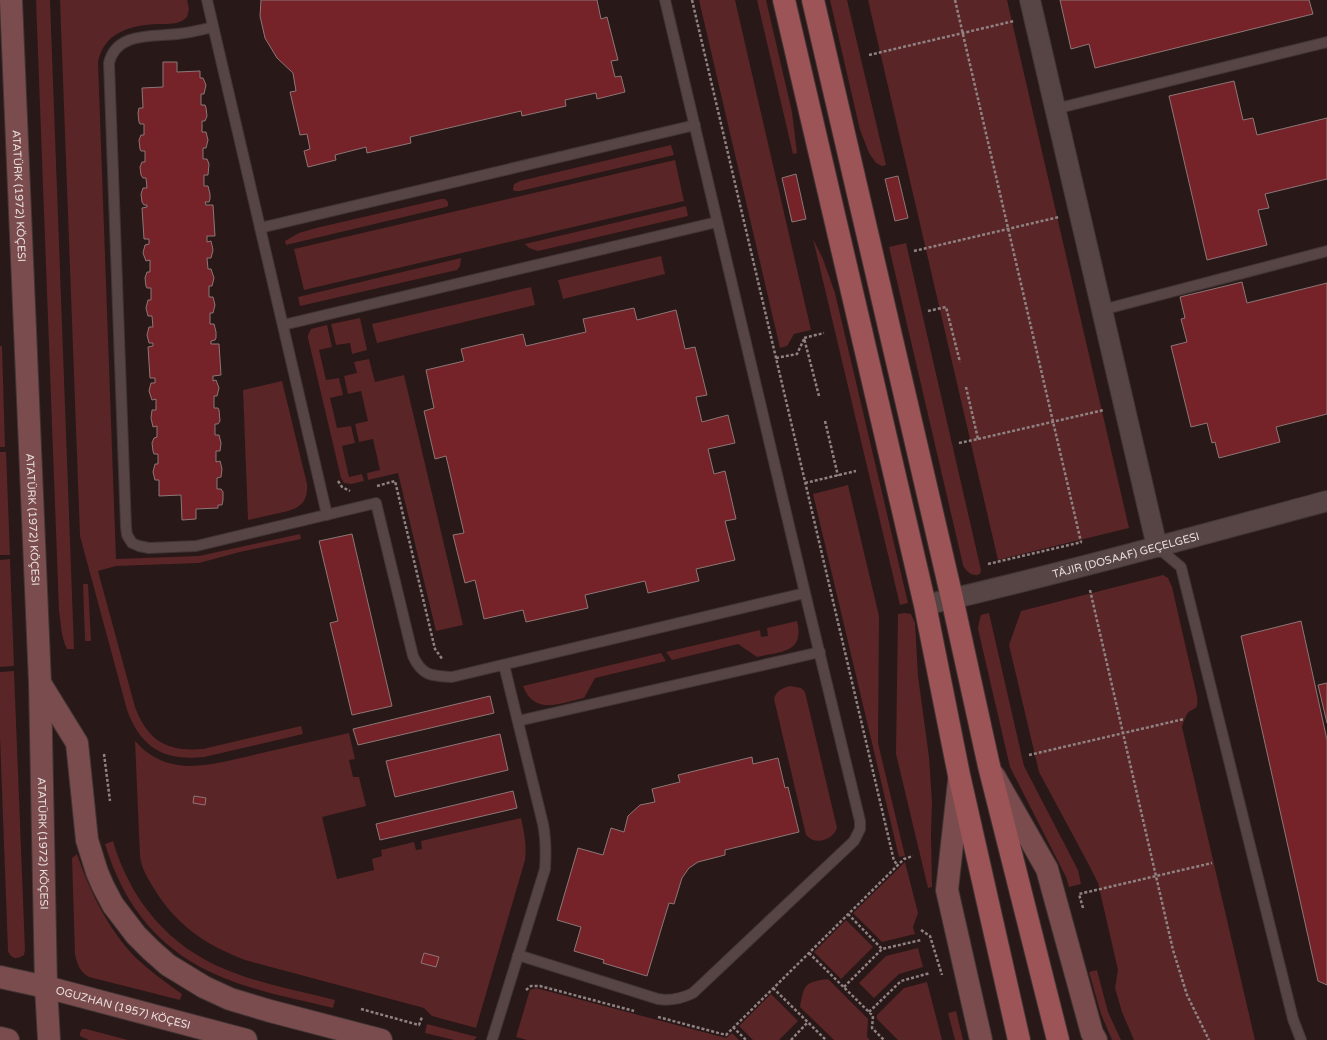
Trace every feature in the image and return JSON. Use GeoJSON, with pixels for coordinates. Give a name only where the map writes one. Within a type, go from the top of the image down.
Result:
{"type":"FeatureCollection","features":[{"type":"Feature","properties":{"kind":"main road","name":"ATATÜRK (1972) KÖÇESI"},"geometry":{"type":"LineString","coordinates":[[11,0],[40,683],[46,987],[49,1040]]}},
{"type":"Feature","properties":{"kind":"main road"},"geometry":{"type":"LineString","coordinates":[[784,0],[925,605],[960,775],[1019,1040]]}},
{"type":"Feature","properties":{"kind":"main road"},"geometry":{"type":"LineString","coordinates":[[813,0],[952,598],[989,766],[1058,1040]]}},
{"type":"Feature","properties":{"kind":"main road"},"geometry":{"type":"LineString","coordinates":[[40,683],[77,744],[87,840],[102,886],[113,905],[136,935],[168,965],[204,987],[230,999],[371,1038]]}},
{"type":"Feature","properties":{"kind":"main road"},"geometry":{"type":"LineString","coordinates":[[989,766],[1048,869],[1090,1026],[1096,1040]]}},
{"type":"Feature","properties":{"kind":"main road"},"geometry":{"type":"LineString","coordinates":[[960,775],[947,890],[981,1040]]}},
{"type":"Feature","properties":{"kind":"main road","name":"OGUZHAN (1957) KÖÇESI"},"geometry":{"type":"LineString","coordinates":[[0,977],[46,987],[246,1040]]}},
{"type":"Feature","properties":{"kind":"main road"},"geometry":{"type":"LineString","coordinates":[[0,1038],[8,1040]]}},
{"type":"Feature","properties":{"kind":"street"},"geometry":{"type":"LineString","coordinates":[[1030,0],[1157,547]]}},
{"type":"Feature","properties":{"kind":"street","name":"TÄJIR (DOSAAF) GEÇELGESI"},"geometry":{"type":"LineString","coordinates":[[925,605],[1157,547],[1327,501]]}},
{"type":"Feature","properties":{"kind":"lane"},"geometry":{"type":"LineString","coordinates":[[207,0],[327,515]]}},
{"type":"Feature","properties":{"kind":"lane"},"geometry":{"type":"LineString","coordinates":[[518,955],[658,999],[674,1000],[684,997],[693,993],[850,846],[858,836],[860,829],[860,821],[665,0]]}},
{"type":"Feature","properties":{"kind":"lane"},"geometry":{"type":"LineString","coordinates":[[213,27],[189,32],[134,38],[118,45],[111,54],[109,63],[126,527],[127,535],[132,543],[149,548],[196,546],[376,503],[413,656],[417,666],[426,674],[437,676],[452,677],[805,593]]}},
{"type":"Feature","properties":{"kind":"lane"},"geometry":{"type":"LineString","coordinates":[[1055,109],[1327,42]]}},
{"type":"Feature","properties":{"kind":"lane"},"geometry":{"type":"LineString","coordinates":[[260,228],[695,125]]}},
{"type":"Feature","properties":{"kind":"lane"},"geometry":{"type":"LineString","coordinates":[[283,325],[718,222]]}},
{"type":"Feature","properties":{"kind":"lane"},"geometry":{"type":"LineString","coordinates":[[1102,310],[1327,251]]}},
{"type":"Feature","properties":{"kind":"lane"},"geometry":{"type":"LineString","coordinates":[[1157,547],[1181,567],[1293,1019],[1301,1040]]}},
{"type":"Feature","properties":{"kind":"lane"},"geometry":{"type":"LineString","coordinates":[[518,721],[820,652]]}},
{"type":"Feature","properties":{"kind":"lane"},"geometry":{"type":"LineString","coordinates":[[492,1040],[545,869],[546,854],[546,841],[543,824],[504,664]]}},
{"type":"Feature","properties":{"kind":"path"},"geometry":{"type":"LineString","coordinates":[[692,0],[894,861],[898,865]]}},
{"type":"Feature","properties":{"kind":"path"},"geometry":{"type":"LineString","coordinates":[[955,0],[1081,542]]}},
{"type":"Feature","properties":{"kind":"path"},"geometry":{"type":"LineString","coordinates":[[869,54],[1010,22]]}},
{"type":"Feature","properties":{"kind":"path"},"geometry":{"type":"LineString","coordinates":[[914,251],[1056,218]]}},
{"type":"Feature","properties":{"kind":"path"},"geometry":{"type":"LineString","coordinates":[[928,311],[946,307],[960,362]]}},
{"type":"Feature","properties":{"kind":"path"},"geometry":{"type":"LineString","coordinates":[[804,338],[824,334]]}},
{"type":"Feature","properties":{"kind":"path"},"geometry":{"type":"LineString","coordinates":[[776,358],[797,354],[804,338]]}},
{"type":"Feature","properties":{"kind":"path"},"geometry":{"type":"LineString","coordinates":[[804,338],[819,396]]}},
{"type":"Feature","properties":{"kind":"path"},"geometry":{"type":"LineString","coordinates":[[966,387],[978,439]]}},
{"type":"Feature","properties":{"kind":"path"},"geometry":{"type":"LineString","coordinates":[[959,443],[1100,410]]}},
{"type":"Feature","properties":{"kind":"path"},"geometry":{"type":"LineString","coordinates":[[825,421],[838,476]]}},
{"type":"Feature","properties":{"kind":"path"},"geometry":{"type":"LineString","coordinates":[[805,483],[856,471]]}},
{"type":"Feature","properties":{"kind":"path"},"geometry":{"type":"LineString","coordinates":[[336,478],[342,487],[348,491],[354,491]]}},
{"type":"Feature","properties":{"kind":"path"},"geometry":{"type":"LineString","coordinates":[[374,486],[395,481],[435,649],[440,657],[448,661]]}},
{"type":"Feature","properties":{"kind":"path"},"geometry":{"type":"LineString","coordinates":[[988,564],[1088,541]]}},
{"type":"Feature","properties":{"kind":"path"},"geometry":{"type":"LineString","coordinates":[[1090,590],[1173,950],[1181,980],[1209,1040]]}},
{"type":"Feature","properties":{"kind":"path"},"geometry":{"type":"LineString","coordinates":[[1029,755],[1184,720]]}},
{"type":"Feature","properties":{"kind":"path"},"geometry":{"type":"LineString","coordinates":[[104,754],[110,801]]}},
{"type":"Feature","properties":{"kind":"path"},"geometry":{"type":"LineString","coordinates":[[1082,903],[1080,894],[1212,863]]}},
{"type":"Feature","properties":{"kind":"path"},"geometry":{"type":"LineString","coordinates":[[848,914],[882,950]]}},
{"type":"Feature","properties":{"kind":"path"},"geometry":{"type":"LineString","coordinates":[[922,930],[930,936],[942,975]]}},
{"type":"Feature","properties":{"kind":"path"},"geometry":{"type":"LineString","coordinates":[[844,987],[882,950],[921,940]]}},
{"type":"Feature","properties":{"kind":"path"},"geometry":{"type":"LineString","coordinates":[[809,953],[873,1016],[872,1028],[884,1040]]}},
{"type":"Feature","properties":{"kind":"path"},"geometry":{"type":"LineString","coordinates":[[869,1012],[901,981],[930,973]]}},
{"type":"Feature","properties":{"kind":"path"},"geometry":{"type":"LineString","coordinates":[[773,988],[826,1040]]}},
{"type":"Feature","properties":{"kind":"path"},"geometry":{"type":"LineString","coordinates":[[361,1009],[419,1025],[422,1017]]}},
{"type":"Feature","properties":{"kind":"path"},"geometry":{"type":"LineString","coordinates":[[791,1040],[808,1022]]}},
{"type":"Feature","properties":{"kind":"path"},"geometry":{"type":"LineString","coordinates":[[733,1027],[746,1040]]}},
{"type":"Feature","properties":{"kind":"shaded area"},"geometry":{"type":"Polygon","coordinates":[[[36,0],[50,0],[74,649],[67,649],[65,645],[62,635],[59,611],[36,0]]]}},
{"type":"Feature","properties":{"kind":"shaded area"},"geometry":{"type":"Polygon","coordinates":[[[60,0],[187,0],[189,9],[187,17],[177,23],[138,26],[120,32],[106,44],[101,52],[98,62],[116,559],[199,556],[300,534],[301,539],[240,552],[199,563],[116,566],[98,571],[135,707],[140,719],[153,736],[160,742],[179,748],[203,749],[301,726],[303,734],[204,757],[177,757],[166,754],[147,743],[139,734],[127,710],[80,536],[60,0]]]}},
{"type":"Feature","properties":{"kind":"shaded area"},"geometry":{"type":"Polygon","coordinates":[[[699,0],[735,0],[811,330],[794,334],[787,346],[780,348],[699,0]]]}},
{"type":"Feature","properties":{"kind":"shaded area"},"geometry":{"type":"Polygon","coordinates":[[[757,0],[766,0],[792,112],[797,153],[793,154],[757,0]]]}},
{"type":"Feature","properties":{"kind":"shaded area"},"geometry":{"type":"Polygon","coordinates":[[[830,0],[847,0],[886,165],[882,166],[876,163],[869,153],[860,130],[830,0]]]}},
{"type":"Feature","properties":{"kind":"shaded area"},"geometry":{"type":"Polygon","coordinates":[[[868,0],[1007,0],[1129,528],[998,560],[868,0]]]}},
{"type":"Feature","properties":{"kind":"shaded area"},"geometry":{"type":"Polygon","coordinates":[[[671,145],[674,155],[520,191],[514,191],[513,189],[514,184],[520,181],[671,145]]]}},
{"type":"Feature","properties":{"kind":"shaded area"},"geometry":{"type":"Polygon","coordinates":[[[675,160],[684,201],[304,290],[294,249],[675,160]]]}},
{"type":"Feature","properties":{"kind":"shaded area"},"geometry":{"type":"Polygon","coordinates":[[[445,199],[448,202],[448,206],[286,245],[285,241],[299,233],[445,199]]]}},
{"type":"Feature","properties":{"kind":"shaded area"},"geometry":{"type":"Polygon","coordinates":[[[686,206],[688,216],[538,251],[529,248],[525,244],[686,206]]]}},
{"type":"Feature","properties":{"kind":"shaded area"},"geometry":{"type":"Polygon","coordinates":[[[813,239],[823,259],[835,293],[908,603],[900,605],[813,239]]]}},
{"type":"Feature","properties":{"kind":"shaded area"},"geometry":{"type":"Polygon","coordinates":[[[906,243],[981,570],[980,574],[977,575],[970,573],[963,565],[889,247],[906,243]]]}},
{"type":"Feature","properties":{"kind":"shaded area"},"geometry":{"type":"Polygon","coordinates":[[[661,256],[665,274],[563,299],[558,280],[661,256]]]}},
{"type":"Feature","properties":{"kind":"shaded area"},"geometry":{"type":"Polygon","coordinates":[[[461,258],[460,266],[457,270],[300,306],[298,297],[461,258]]]}},
{"type":"Feature","properties":{"kind":"shaded area"},"geometry":{"type":"Polygon","coordinates":[[[531,287],[535,305],[377,343],[372,324],[531,287]]]}},
{"type":"Feature","properties":{"kind":"shaded area"},"geometry":{"type":"Polygon","coordinates":[[[360,318],[367,350],[352,354],[350,343],[336,345],[331,324],[360,318]]]}},
{"type":"Feature","properties":{"kind":"shaded area"},"geometry":{"type":"Polygon","coordinates":[[[327,325],[332,347],[319,350],[326,380],[339,378],[343,395],[330,398],[337,428],[351,426],[355,443],[342,446],[349,477],[362,474],[364,481],[351,484],[344,483],[341,478],[308,338],[311,329],[327,325]]]}},
{"type":"Feature","properties":{"kind":"shaded area"},"geometry":{"type":"Polygon","coordinates":[[[0,346],[2,346],[5,447],[0,447],[0,346]]]}},
{"type":"Feature","properties":{"kind":"shaded area"},"geometry":{"type":"Polygon","coordinates":[[[369,359],[375,382],[404,375],[463,625],[436,631],[398,473],[368,480],[367,473],[380,470],[373,439],[359,442],[355,424],[368,421],[361,391],[348,394],[344,376],[357,373],[354,362],[369,359]]]}},
{"type":"Feature","properties":{"kind":"shaded area"},"geometry":{"type":"Polygon","coordinates":[[[282,381],[307,484],[306,498],[303,503],[294,509],[248,520],[243,390],[282,381]]]}},
{"type":"Feature","properties":{"kind":"shaded area"},"geometry":{"type":"Polygon","coordinates":[[[0,452],[6,452],[10,555],[0,555],[0,452]]]}},
{"type":"Feature","properties":{"kind":"shaded area"},"geometry":{"type":"Polygon","coordinates":[[[848,485],[879,616],[878,743],[905,856],[899,857],[813,494],[848,485]]]}},
{"type":"Feature","properties":{"kind":"shaded area"},"geometry":{"type":"Polygon","coordinates":[[[10,559],[14,666],[0,667],[0,560],[10,559]]]}},
{"type":"Feature","properties":{"kind":"shaded area"},"geometry":{"type":"Polygon","coordinates":[[[1163,575],[1168,578],[1172,587],[1197,696],[1197,705],[1187,714],[1182,727],[1255,1040],[1134,1040],[1122,1012],[1115,988],[1118,970],[1098,883],[1039,772],[1009,645],[1021,611],[1163,575]]]}},
{"type":"Feature","properties":{"kind":"shaded area"},"geometry":{"type":"Polygon","coordinates":[[[83,584],[88,584],[91,641],[85,641],[83,584]]]}},
{"type":"Feature","properties":{"kind":"shaded area"},"geometry":{"type":"Polygon","coordinates":[[[989,613],[1024,766],[1078,870],[1081,884],[1069,887],[1066,877],[1010,767],[978,629],[981,615],[989,613]]]}},
{"type":"Feature","properties":{"kind":"shaded area"},"geometry":{"type":"Polygon","coordinates":[[[898,614],[911,614],[915,623],[918,676],[929,757],[932,802],[932,887],[928,888],[896,754],[898,614]]]}},
{"type":"Feature","properties":{"kind":"shaded area"},"geometry":{"type":"Polygon","coordinates":[[[797,621],[799,631],[798,639],[794,645],[789,649],[774,653],[757,657],[738,644],[672,660],[666,652],[760,630],[761,637],[768,636],[767,628],[797,621]]]}},
{"type":"Feature","properties":{"kind":"shaded area"},"geometry":{"type":"Polygon","coordinates":[[[661,653],[666,661],[595,678],[584,698],[557,704],[541,704],[534,701],[528,695],[523,686],[661,653]]]}},
{"type":"Feature","properties":{"kind":"shaded area"},"geometry":{"type":"Polygon","coordinates":[[[14,671],[25,950],[24,955],[19,958],[14,958],[8,951],[0,737],[0,672],[14,671]]]}},
{"type":"Feature","properties":{"kind":"shaded area"},"geometry":{"type":"Polygon","coordinates":[[[790,686],[801,688],[805,692],[837,828],[832,836],[819,841],[806,835],[774,699],[780,690],[790,686]]]}},
{"type":"Feature","properties":{"kind":"shaded area"},"geometry":{"type":"Polygon","coordinates":[[[349,733],[355,759],[349,760],[353,777],[359,777],[366,806],[322,817],[337,879],[374,870],[372,859],[382,856],[381,850],[414,842],[416,850],[422,849],[421,841],[521,818],[526,854],[525,860],[476,1028],[432,1016],[424,1008],[245,960],[230,954],[204,940],[181,923],[162,900],[145,872],[140,856],[135,741],[155,757],[165,762],[176,765],[198,766],[223,762],[349,733]]]}},
{"type":"Feature","properties":{"kind":"shaded area"},"geometry":{"type":"Polygon","coordinates":[[[113,841],[120,863],[141,902],[170,935],[187,948],[206,960],[240,975],[280,987],[335,1000],[333,1008],[237,983],[202,968],[182,955],[164,941],[148,925],[134,907],[113,867],[105,844],[113,841]]]}},
{"type":"Feature","properties":{"kind":"shaded area"},"geometry":{"type":"Polygon","coordinates":[[[77,854],[94,896],[117,935],[136,958],[147,968],[182,994],[180,1000],[89,977],[81,970],[75,954],[72,858],[77,854]]]}},
{"type":"Feature","properties":{"kind":"shaded area"},"geometry":{"type":"Polygon","coordinates":[[[905,862],[918,913],[913,927],[915,934],[882,942],[853,913],[905,862]]]}},
{"type":"Feature","properties":{"kind":"shaded area"},"geometry":{"type":"Polygon","coordinates":[[[846,920],[873,947],[841,979],[814,952],[846,920]]]}},
{"type":"Feature","properties":{"kind":"shaded area"},"geometry":{"type":"Polygon","coordinates":[[[918,948],[923,967],[899,974],[874,998],[859,983],[886,956],[918,948]]]}},
{"type":"Feature","properties":{"kind":"shaded area"},"geometry":{"type":"Polygon","coordinates":[[[1097,970],[1108,1012],[1121,1040],[1112,1040],[1101,1014],[1089,972],[1097,970]]]}},
{"type":"Feature","properties":{"kind":"shaded area"},"geometry":{"type":"Polygon","coordinates":[[[828,979],[868,1019],[867,1037],[870,1040],[834,1040],[800,1007],[803,993],[810,983],[828,979]]]}},
{"type":"Feature","properties":{"kind":"shaded area"},"geometry":{"type":"Polygon","coordinates":[[[927,982],[942,1040],[898,1040],[877,1019],[877,1015],[904,988],[927,982]]]}},
{"type":"Feature","properties":{"kind":"shaded area"},"geometry":{"type":"Polygon","coordinates":[[[536,988],[726,1038],[732,1033],[739,1040],[527,1040],[516,1037],[530,990],[536,988]]]}},
{"type":"Feature","properties":{"kind":"shaded area"},"geometry":{"type":"Polygon","coordinates":[[[771,994],[798,1021],[779,1040],[753,1040],[739,1026],[771,994]]]}},
{"type":"Feature","properties":{"kind":"shaded area"},"geometry":{"type":"Polygon","coordinates":[[[956,1011],[963,1040],[955,1040],[948,1013],[956,1011]]]}},
{"type":"Feature","properties":{"kind":"shaded area"},"geometry":{"type":"Polygon","coordinates":[[[427,1024],[477,1037],[474,1040],[454,1040],[425,1033],[427,1024]]]}},
{"type":"Feature","properties":{"kind":"shaded area"},"geometry":{"type":"Polygon","coordinates":[[[82,1029],[128,1040],[89,1040],[80,1036],[82,1029]]]}},
{"type":"Feature","properties":{"kind":"building"},"geometry":{"type":"Polygon","coordinates":[[[261,0],[597,0],[601,19],[607,17],[618,60],[611,61],[615,77],[621,76],[625,92],[597,99],[596,93],[565,100],[566,106],[522,116],[521,111],[410,137],[411,143],[367,153],[366,147],[335,155],[336,160],[308,167],[304,151],[310,149],[307,134],[300,135],[290,92],[296,91],[293,73],[277,58],[265,38],[260,16],[261,0]]]}},
{"type":"Feature","properties":{"kind":"building"},"geometry":{"type":"Polygon","coordinates":[[[1060,0],[1309,0],[1313,14],[1095,68],[1089,44],[1071,49],[1060,0]]]}},
{"type":"Feature","properties":{"kind":"building"},"geometry":{"type":"Polygon","coordinates":[[[163,62],[177,62],[177,72],[200,71],[200,78],[203,78],[206,85],[204,94],[201,94],[201,105],[205,105],[207,116],[205,121],[202,121],[202,132],[206,132],[208,140],[206,148],[203,148],[203,159],[207,159],[209,164],[208,175],[204,175],[204,186],[208,186],[210,194],[209,202],[205,202],[206,205],[213,205],[215,236],[207,236],[207,242],[211,241],[213,250],[211,258],[207,258],[208,269],[211,269],[214,278],[212,286],[209,286],[209,297],[213,297],[215,305],[213,313],[210,313],[210,324],[214,324],[216,338],[215,340],[211,341],[211,344],[219,344],[221,375],[213,376],[213,381],[216,380],[219,388],[217,396],[214,396],[214,408],[218,408],[219,410],[220,421],[218,424],[215,424],[215,435],[219,435],[221,443],[220,451],[216,451],[216,462],[220,461],[222,469],[221,477],[217,478],[217,489],[221,489],[223,492],[222,505],[218,505],[218,508],[196,509],[196,519],[182,520],[181,495],[159,496],[159,480],[155,480],[153,472],[155,464],[158,464],[158,454],[154,454],[152,443],[154,438],[157,437],[157,426],[153,427],[151,418],[152,410],[156,410],[156,399],[152,400],[149,391],[151,383],[155,383],[155,378],[150,378],[148,347],[153,346],[153,343],[149,343],[147,335],[149,327],[153,327],[152,316],[148,316],[146,308],[148,300],[151,300],[151,288],[147,288],[145,278],[147,272],[150,272],[150,260],[146,261],[143,253],[145,245],[149,244],[149,239],[144,239],[142,208],[147,207],[147,205],[144,205],[142,202],[141,194],[143,188],[147,188],[146,178],[143,178],[141,175],[140,167],[142,162],[145,162],[145,151],[141,151],[139,140],[141,135],[144,135],[144,124],[140,124],[138,113],[139,108],[143,108],[142,88],[163,87],[163,62]]]}},
{"type":"Feature","properties":{"kind":"building"},"geometry":{"type":"Polygon","coordinates":[[[1234,81],[1243,120],[1253,118],[1257,135],[1327,118],[1327,179],[1265,194],[1269,208],[1258,210],[1267,245],[1207,260],[1169,96],[1234,81]]]}},
{"type":"Feature","properties":{"kind":"building"},"geometry":{"type":"Polygon","coordinates":[[[796,174],[806,219],[792,222],[782,178],[796,174]]]}},
{"type":"Feature","properties":{"kind":"building"},"geometry":{"type":"Polygon","coordinates":[[[898,176],[908,218],[895,221],[885,179],[898,176]]]}},
{"type":"Feature","properties":{"kind":"building"},"geometry":{"type":"Polygon","coordinates":[[[1242,282],[1247,303],[1327,283],[1327,414],[1276,427],[1280,442],[1219,458],[1215,442],[1212,443],[1207,423],[1191,427],[1171,346],[1187,342],[1181,319],[1185,318],[1180,297],[1242,282]]]}},
{"type":"Feature","properties":{"kind":"building"},"geometry":{"type":"Polygon","coordinates":[[[634,308],[637,320],[676,310],[685,349],[695,347],[707,395],[696,397],[702,422],[728,415],[735,443],[708,449],[714,474],[725,471],[736,519],[725,521],[735,560],[696,569],[699,581],[648,593],[645,581],[585,595],[588,608],[526,622],[523,610],[484,619],[475,580],[465,583],[453,535],[464,533],[446,456],[435,459],[424,411],[434,408],[426,370],[464,361],[461,349],[523,334],[526,346],[586,332],[583,319],[634,308]]]}},
{"type":"Feature","properties":{"kind":"building"},"geometry":{"type":"Polygon","coordinates":[[[352,534],[392,706],[352,715],[330,623],[338,621],[319,541],[352,534]]]}},
{"type":"Feature","properties":{"kind":"building"},"geometry":{"type":"Polygon","coordinates":[[[1301,621],[1327,740],[1327,985],[1318,981],[1241,636],[1301,621]]]}},
{"type":"Feature","properties":{"kind":"building"},"geometry":{"type":"Polygon","coordinates":[[[1327,683],[1327,723],[1318,685],[1327,683]]]}},
{"type":"Feature","properties":{"kind":"building"},"geometry":{"type":"Polygon","coordinates":[[[490,696],[494,713],[358,745],[353,729],[490,696]]]}},
{"type":"Feature","properties":{"kind":"building"},"geometry":{"type":"Polygon","coordinates":[[[500,734],[508,770],[395,797],[386,761],[500,734]]]}},
{"type":"Feature","properties":{"kind":"building"},"geometry":{"type":"Polygon","coordinates":[[[752,757],[753,764],[778,758],[785,788],[788,787],[799,832],[725,850],[725,855],[698,862],[689,868],[682,878],[674,904],[669,903],[647,976],[603,963],[604,960],[574,951],[581,927],[557,920],[578,848],[603,855],[611,828],[624,832],[628,816],[640,805],[655,802],[652,789],[680,782],[678,775],[752,757]]]}},
{"type":"Feature","properties":{"kind":"building"},"geometry":{"type":"Polygon","coordinates":[[[513,791],[517,808],[380,840],[376,824],[513,791]]]}},
{"type":"Feature","properties":{"kind":"building"},"geometry":{"type":"Polygon","coordinates":[[[194,796],[206,798],[205,805],[193,803],[194,796]]]}},
{"type":"Feature","properties":{"kind":"building"},"geometry":{"type":"Polygon","coordinates":[[[424,953],[439,957],[436,967],[421,963],[424,953]]]}}]}
